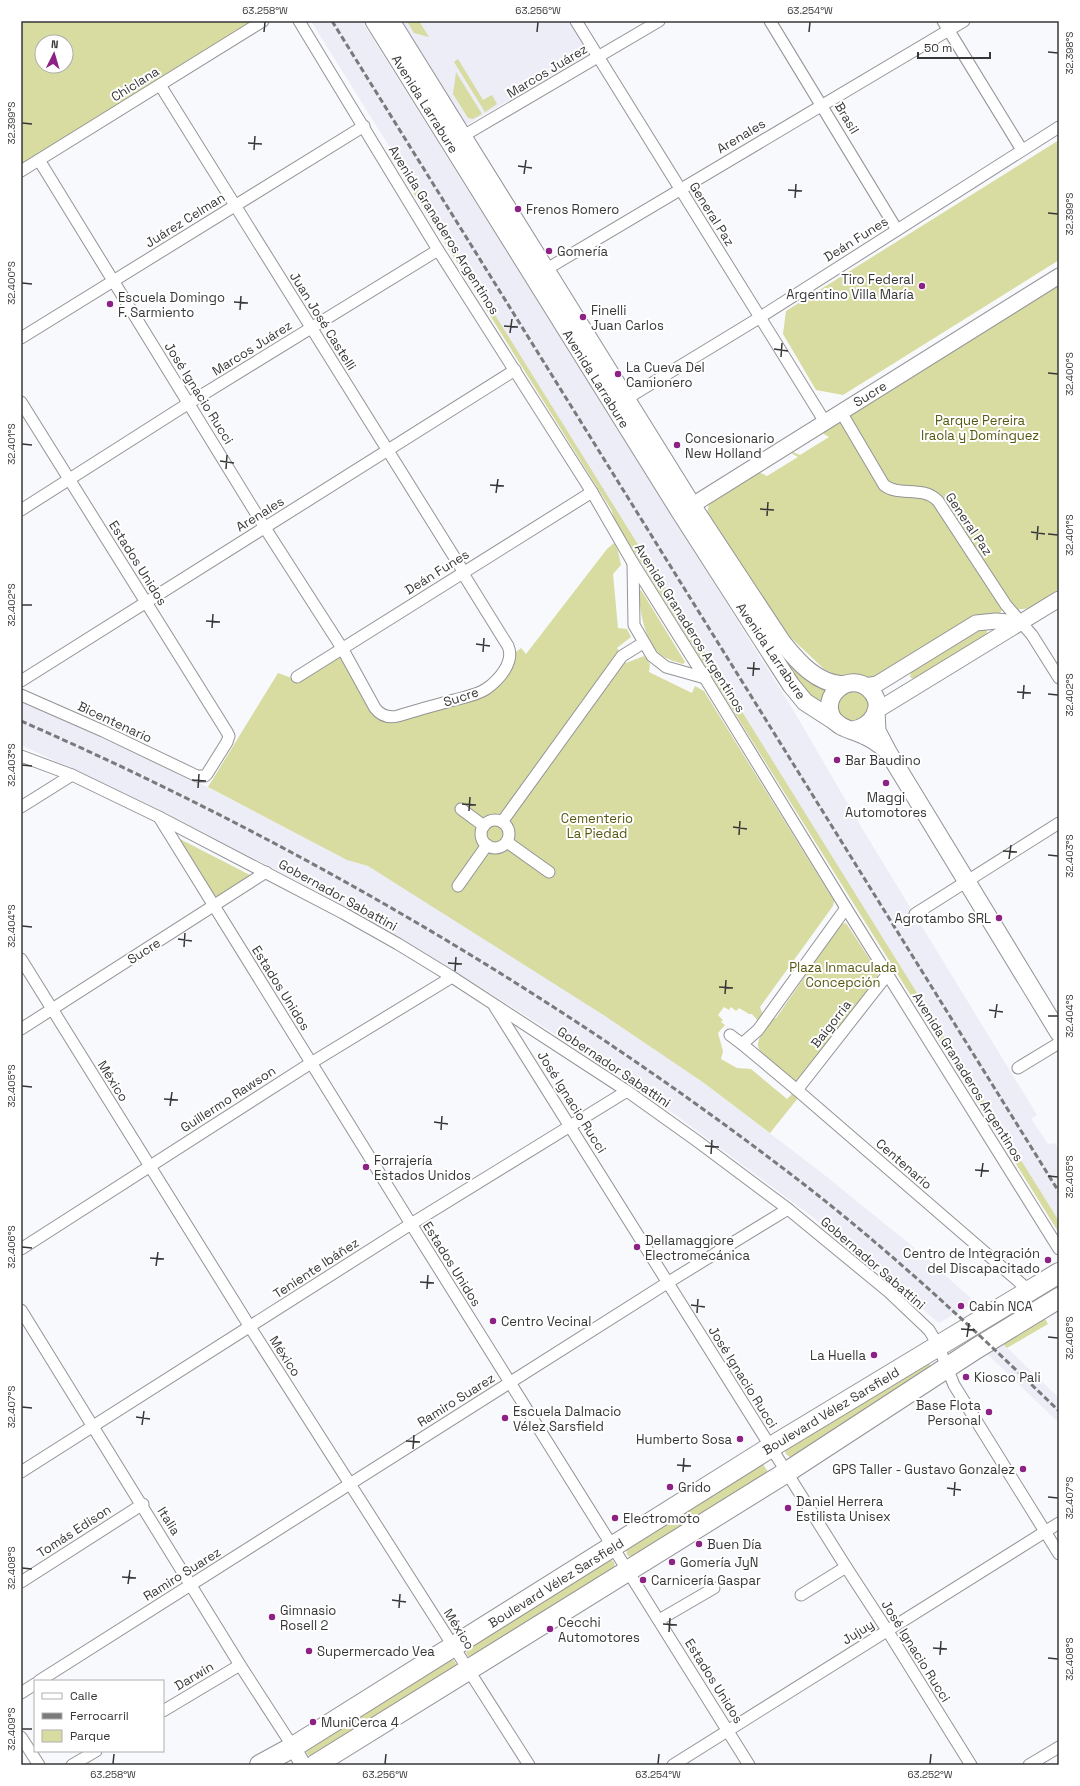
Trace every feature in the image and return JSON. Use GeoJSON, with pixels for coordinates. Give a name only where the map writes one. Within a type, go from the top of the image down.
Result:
{"type":"FeatureCollection","features":[{"type":"Feature","properties":{"kind":"highway","name":"Boulevard Vélez Sarsfield"},"geometry":{"type":"LineString","coordinates":[[260,1765],[282,1756],[771,1447],[1059,1273]]}},
{"type":"Feature","properties":{"kind":"highway","name":"Boulevard Vélez Sarsfield"},"geometry":{"type":"LineString","coordinates":[[316,1765],[787,1472],[1052,1302]]}},
{"type":"Feature","properties":{"kind":"main road","name":"Avenida Larrabure"},"geometry":{"type":"LineString","coordinates":[[374,21],[456,141],[539,273],[686,508],[791,685],[805,702],[836,722]]}},
{"type":"Feature","properties":{"kind":"main road","name":"Avenida Larrabure"},"geometry":{"type":"LineString","coordinates":[[391,21],[456,141]]}},
{"type":"Feature","properties":{"kind":"main road","name":"Avenida Larrabure"},"geometry":{"type":"LineString","coordinates":[[539,273],[626,399],[686,508],[782,642],[793,656],[815,675],[828,682],[844,684]]}},
{"type":"Feature","properties":{"kind":"main road","name":"Sucre"},"geometry":{"type":"LineString","coordinates":[[686,508],[1059,276]]}},
{"type":"Feature","properties":{"kind":"main road"},"geometry":{"type":"LineString","coordinates":[[852,730],[858,729],[870,723],[876,711],[1059,599]]}},
{"type":"Feature","properties":{"kind":"main road"},"geometry":{"type":"LineString","coordinates":[[865,686],[877,684],[976,623],[996,621],[1021,623]]}},
{"type":"Feature","properties":{"kind":"main road"},"geometry":{"type":"LineString","coordinates":[[888,752],[874,740],[845,728],[836,722],[830,713],[830,701],[835,691],[844,684],[855,683],[865,686],[872,692],[875,698],[877,731],[888,752],[1059,1033]]}},
{"type":"Feature","properties":{"kind":"main road"},"geometry":{"type":"LineString","coordinates":[[282,1756],[303,1765]]}},
{"type":"Feature","properties":{"kind":"street","name":"Chiclana"},"geometry":{"type":"LineString","coordinates":[[21,171],[263,21]]}},
{"type":"Feature","properties":{"kind":"street","name":"Avenida Granaderos Argentinos"},"geometry":{"type":"LineString","coordinates":[[299,21],[438,250],[592,492],[633,563],[887,975],[1059,1249]]}},
{"type":"Feature","properties":{"kind":"street","name":"General Paz"},"geometry":{"type":"LineString","coordinates":[[576,21],[759,318],[825,422]]}},
{"type":"Feature","properties":{"kind":"street","name":"Marcos Juárez"},"geometry":{"type":"LineString","coordinates":[[456,141],[659,21]]}},
{"type":"Feature","properties":{"kind":"street","name":"Brasil"},"geometry":{"type":"LineString","coordinates":[[770,21],[898,230]]}},
{"type":"Feature","properties":{"kind":"street","name":"Arenales"},"geometry":{"type":"LineString","coordinates":[[539,273],[822,104],[946,26],[964,21]]}},
{"type":"Feature","properties":{"kind":"street"},"geometry":{"type":"LineString","coordinates":[[946,26],[1022,150]]}},
{"type":"Feature","properties":{"kind":"street","name":"Juan José Castelli"},"geometry":{"type":"LineString","coordinates":[[160,85],[510,650]]}},
{"type":"Feature","properties":{"kind":"street","name":"Juárez Celman"},"geometry":{"type":"LineString","coordinates":[[21,338],[364,126]]}},
{"type":"Feature","properties":{"kind":"street","name":"Deán Funes"},"geometry":{"type":"LineString","coordinates":[[626,399],[759,318],[1059,127]]}},
{"type":"Feature","properties":{"kind":"street","name":"José Ignacio Rucci"},"geometry":{"type":"LineString","coordinates":[[39,160],[112,282],[189,403],[265,528],[342,648],[375,708],[382,714],[390,717]]}},
{"type":"Feature","properties":{"kind":"street","name":"Marcos Juárez"},"geometry":{"type":"LineString","coordinates":[[21,510],[69,478],[189,403],[438,250]]}},
{"type":"Feature","properties":{"kind":"street","name":"Arenales"},"geometry":{"type":"LineString","coordinates":[[21,681],[515,370]]}},
{"type":"Feature","properties":{"kind":"street","name":"Estados Unidos"},"geometry":{"type":"LineString","coordinates":[[21,402],[227,732],[228,739],[207,774],[204,776],[197,776]]}},
{"type":"Feature","properties":{"kind":"street","name":"General Paz"},"geometry":{"type":"LineString","coordinates":[[841,412],[884,485],[891,489],[926,493],[938,501],[1006,605],[1032,635],[1059,678]]}},
{"type":"Feature","properties":{"kind":"street","name":"Deán Funes"},"geometry":{"type":"LineString","coordinates":[[297,677],[592,492]]}},
{"type":"Feature","properties":{"kind":"street"},"geometry":{"type":"LineString","coordinates":[[633,563],[633,618],[634,625],[643,643],[658,662],[676,670],[705,678]]}},
{"type":"Feature","properties":{"kind":"street"},"geometry":{"type":"LineString","coordinates":[[502,822],[622,656],[643,643]]}},
{"type":"Feature","properties":{"kind":"street","name":"Sucre"},"geometry":{"type":"LineString","coordinates":[[390,717],[474,694],[486,689],[508,666],[510,650]]}},
{"type":"Feature","properties":{"kind":"street","name":"Bicentenario"},"geometry":{"type":"LineString","coordinates":[[21,695],[103,731],[197,776]]}},
{"type":"Feature","properties":{"kind":"street","name":"Gobernador Sabattini"},"geometry":{"type":"LineString","coordinates":[[21,756],[72,775],[159,817],[343,913],[452,977],[627,1091],[788,1209],[889,1292],[929,1330],[938,1345],[954,1385],[1059,1554]]}},
{"type":"Feature","properties":{"kind":"street"},"geometry":{"type":"LineString","coordinates":[[21,807],[72,775]]}},
{"type":"Feature","properties":{"kind":"street"},"geometry":{"type":"LineString","coordinates":[[461,809],[484,826]]}},
{"type":"Feature","properties":{"kind":"street","name":"Estados Unidos"},"geometry":{"type":"LineString","coordinates":[[159,817],[749,1765]]}},
{"type":"Feature","properties":{"kind":"street"},"geometry":{"type":"LineString","coordinates":[[494,820],[502,822],[508,831],[506,842],[500,847],[491,847],[487,845],[482,838],[482,830],[484,826],[494,820]]}},
{"type":"Feature","properties":{"kind":"street"},"geometry":{"type":"LineString","coordinates":[[915,914],[1059,823]]}},
{"type":"Feature","properties":{"kind":"street"},"geometry":{"type":"LineString","coordinates":[[506,842],[549,872]]}},
{"type":"Feature","properties":{"kind":"street"},"geometry":{"type":"LineString","coordinates":[[458,886],[487,845]]}},
{"type":"Feature","properties":{"kind":"street","name":"Sucre"},"geometry":{"type":"LineString","coordinates":[[21,1029],[266,872]]}},
{"type":"Feature","properties":{"kind":"street"},"geometry":{"type":"LineString","coordinates":[[742,1044],[758,1030],[846,908]]}},
{"type":"Feature","properties":{"kind":"street","name":"México"},"geometry":{"type":"LineString","coordinates":[[21,959],[250,1327],[529,1765]]}},
{"type":"Feature","properties":{"kind":"street","name":"Baigorria"},"geometry":{"type":"LineString","coordinates":[[797,1090],[887,975]]}},
{"type":"Feature","properties":{"kind":"street","name":"Guillermo Rawson"},"geometry":{"type":"LineString","coordinates":[[21,1249],[312,1062],[452,977]]}},
{"type":"Feature","properties":{"kind":"street","name":"José Ignacio Rucci"},"geometry":{"type":"LineString","coordinates":[[492,1003],[571,1126],[667,1283],[972,1765]]}},
{"type":"Feature","properties":{"kind":"street","name":"Centenario"},"geometry":{"type":"LineString","coordinates":[[730,1035],[797,1090],[1030,1291],[1052,1302]]}},
{"type":"Feature","properties":{"kind":"street"},"geometry":{"type":"LineString","coordinates":[[1018,1068],[1059,1043]]}},
{"type":"Feature","properties":{"kind":"street","name":"Teniente Ibáñez"},"geometry":{"type":"LineString","coordinates":[[21,1472],[411,1224],[627,1091]]}},
{"type":"Feature","properties":{"kind":"street","name":"Ramiro Suarez"},"geometry":{"type":"LineString","coordinates":[[41,1680],[667,1283],[788,1209]]}},
{"type":"Feature","properties":{"kind":"street","name":"Italia"},"geometry":{"type":"LineString","coordinates":[[21,1310],[143,1504],[240,1664],[282,1756]]}},
{"type":"Feature","properties":{"kind":"street","name":"Tomás Edison"},"geometry":{"type":"LineString","coordinates":[[21,1582],[143,1504]]}},
{"type":"Feature","properties":{"kind":"street","name":"Jujuy"},"geometry":{"type":"LineString","coordinates":[[673,1765],[1059,1523]]}},
{"type":"Feature","properties":{"kind":"street"},"geometry":{"type":"LineString","coordinates":[[801,1595],[846,1567]]}},
{"type":"Feature","properties":{"kind":"street"},"geometry":{"type":"LineString","coordinates":[[659,1620],[714,1588]]}},
{"type":"Feature","properties":{"kind":"street","name":"Darwin"},"geometry":{"type":"LineString","coordinates":[[164,1710],[240,1664]]}},
{"type":"Feature","properties":{"kind":"street"},"geometry":{"type":"LineString","coordinates":[[21,1693],[34,1685]]}},
{"type":"Feature","properties":{"kind":"street"},"geometry":{"type":"LineString","coordinates":[[21,1737],[39,1765]]}},
{"type":"Feature","properties":{"kind":"street"},"geometry":{"type":"LineString","coordinates":[[1029,1765],[1059,1747]]}},
{"type":"Feature","properties":{"kind":"street"},"geometry":{"type":"LineString","coordinates":[[72,1765],[94,1752]]}},
{"type":"Feature","properties":{"kind":"shaded area"},"geometry":{"type":"Polygon","coordinates":[[[311,21],[362,21],[792,708],[866,835],[1037,1115],[1031,1119],[1048,1144],[1055,1143],[1059,1150],[1059,1221],[311,21]]]}},
{"type":"Feature","properties":{"kind":"shaded area"},"geometry":{"type":"Polygon","coordinates":[[[401,21],[571,21],[589,50],[589,53],[588,55],[468,124],[462,121],[401,21]]]}},
{"type":"Feature","properties":{"kind":"shaded area"},"geometry":{"type":"Polygon","coordinates":[[[21,700],[114,741],[178,772],[347,860],[368,866],[501,949],[605,1016],[704,1083],[822,1173],[917,1250],[975,1302],[939,1323],[810,1215],[681,1119],[629,1081],[512,1007],[442,963],[315,890],[160,810],[21,745],[21,700]]]}},
{"type":"Feature","properties":{"kind":"shaded area"},"geometry":{"type":"Polygon","coordinates":[[[999,1340],[1059,1398],[1059,1423],[983,1350],[999,1340]]]}},
{"type":"Feature","properties":{"kind":"green space"},"geometry":{"type":"Polygon","coordinates":[[[21,21],[254,21],[21,165],[21,21]]]}},
{"type":"Feature","properties":{"kind":"green space"},"geometry":{"type":"Polygon","coordinates":[[[407,21],[419,21],[429,37],[414,33],[407,21]]]}},
{"type":"Feature","properties":{"kind":"green space"},"geometry":{"type":"Polygon","coordinates":[[[458,59],[483,100],[492,95],[497,104],[485,112],[454,62],[458,59]]]}},
{"type":"Feature","properties":{"kind":"green space"},"geometry":{"type":"Polygon","coordinates":[[[456,72],[482,114],[473,119],[468,118],[453,94],[456,72]]]}},
{"type":"Feature","properties":{"kind":"green space","name":"Tiro Federal Argentino Villa María"},"geometry":{"type":"Polygon","coordinates":[[[1059,140],[1059,260],[843,395],[816,390],[783,334],[786,311],[1059,140]]]}},
{"type":"Feature","properties":{"kind":"green space"},"geometry":{"type":"Polygon","coordinates":[[[403,167],[1059,1221],[1059,1233],[615,521],[612,511],[401,173],[403,167]]]}},
{"type":"Feature","properties":{"kind":"green space","name":"Parque Pereira Iraola y Domínguez"},"geometry":{"type":"Polygon","coordinates":[[[1059,285],[1059,589],[1031,607],[1026,609],[1014,608],[930,499],[1002,608],[1001,612],[998,615],[984,614],[975,618],[872,678],[856,675],[836,675],[824,669],[788,635],[776,620],[707,513],[709,504],[713,500],[759,472],[767,476],[798,457],[791,453],[793,452],[800,455],[829,437],[822,433],[842,421],[889,485],[849,417],[1059,285]]]}},
{"type":"Feature","properties":{"kind":"green space"},"geometry":{"type":"Polygon","coordinates":[[[693,520],[810,680],[825,691],[822,705],[805,692],[693,520]]]}},
{"type":"Feature","properties":{"kind":"green space","name":"Cementerio La Piedad"},"geometry":{"type":"Polygon","coordinates":[[[614,543],[618,551],[621,565],[613,574],[618,628],[627,629],[631,637],[617,648],[626,663],[644,656],[650,664],[649,672],[692,693],[695,686],[704,691],[834,901],[833,906],[760,1007],[763,1015],[758,1021],[752,1014],[749,1014],[739,1008],[736,1011],[731,1007],[729,1010],[724,1007],[718,1015],[723,1020],[721,1022],[725,1025],[718,1033],[723,1051],[721,1059],[737,1068],[751,1069],[787,1099],[792,1094],[798,1098],[770,1133],[704,1083],[605,1016],[368,866],[347,860],[208,787],[278,673],[297,680],[338,656],[372,711],[379,718],[499,683],[514,663],[516,652],[521,648],[526,654],[607,549],[614,543]]]}},
{"type":"Feature","properties":{"kind":"green space"},"geometry":{"type":"Polygon","coordinates":[[[641,590],[685,662],[683,664],[662,656],[651,642],[644,626],[639,591],[641,590]]]}},
{"type":"Feature","properties":{"kind":"green space"},"geometry":{"type":"Polygon","coordinates":[[[982,629],[987,630],[987,635],[914,679],[910,677],[911,672],[982,629]]]}},
{"type":"Feature","properties":{"kind":"green space"},"geometry":{"type":"Polygon","coordinates":[[[850,690],[856,690],[866,697],[869,706],[868,712],[862,719],[856,722],[850,722],[840,715],[837,709],[837,703],[844,693],[850,690]]]}},
{"type":"Feature","properties":{"kind":"green space"},"geometry":{"type":"Polygon","coordinates":[[[174,836],[250,875],[216,897],[174,836]]]}},
{"type":"Feature","properties":{"kind":"green space","name":"Plaza Inmaculada Concepción"},"geometry":{"type":"Polygon","coordinates":[[[846,923],[878,972],[877,979],[798,1081],[794,1081],[766,1058],[758,1044],[762,1034],[772,1019],[776,1018],[841,924],[846,923]]]}},
{"type":"Feature","properties":{"kind":"green space"},"geometry":{"type":"Polygon","coordinates":[[[1044,1317],[1048,1324],[1007,1348],[999,1340],[1044,1317]]]}},
{"type":"Feature","properties":{"kind":"green space"},"geometry":{"type":"Polygon","coordinates":[[[928,1362],[932,1368],[791,1458],[786,1454],[785,1450],[928,1362]]]}},
{"type":"Feature","properties":{"kind":"green space"},"geometry":{"type":"Polygon","coordinates":[[[761,1461],[770,1475],[631,1557],[627,1555],[626,1547],[761,1461]]]}},
{"type":"Feature","properties":{"kind":"green space"},"geometry":{"type":"Polygon","coordinates":[[[610,1559],[614,1562],[615,1570],[471,1658],[467,1655],[466,1650],[610,1559]]]}},
{"type":"Feature","properties":{"kind":"green space"},"geometry":{"type":"Polygon","coordinates":[[[452,1659],[457,1666],[312,1758],[307,1754],[306,1749],[452,1659]]]}},
{"type":"Feature","properties":{"kind":"railway"},"geometry":{"type":"LineString","coordinates":[[332,21],[1059,1192]]}},
{"type":"Feature","properties":{"kind":"railway"},"geometry":{"type":"LineString","coordinates":[[21,721],[126,769],[229,820],[330,874],[430,931],[528,991],[624,1054],[718,1120],[843,1215],[938,1297],[1059,1411]]}},
{"type":"Feature","properties":{"kind":"place","name":"Frenos Romero"},"geometry":{"type":"Point","coordinates":[518,209]}},
{"type":"Feature","properties":{"kind":"place","name":"Gomería"},"geometry":{"type":"Point","coordinates":[549,251]}},
{"type":"Feature","properties":{"kind":"place","name":"Tiro Federal Argentino Villa María"},"geometry":{"type":"Point","coordinates":[922,286]}},
{"type":"Feature","properties":{"kind":"place","name":"Escuela Domingo F. Sarmiento"},"geometry":{"type":"Point","coordinates":[110,304]}},
{"type":"Feature","properties":{"kind":"place","name":"Finelli Juan Carlos"},"geometry":{"type":"Point","coordinates":[583,317]}},
{"type":"Feature","properties":{"kind":"place","name":"La Cueva Del Camionero"},"geometry":{"type":"Point","coordinates":[618,374]}},
{"type":"Feature","properties":{"kind":"place","name":"Concesionario New Holland"},"geometry":{"type":"Point","coordinates":[677,445]}},
{"type":"Feature","properties":{"kind":"place","name":"Bar Baudino"},"geometry":{"type":"Point","coordinates":[837,760]}},
{"type":"Feature","properties":{"kind":"place","name":"Maggi Automotores"},"geometry":{"type":"Point","coordinates":[886,783]}},
{"type":"Feature","properties":{"kind":"place","name":"Agrotambo SRL"},"geometry":{"type":"Point","coordinates":[999,918]}},
{"type":"Feature","properties":{"kind":"place","name":"Forrajería Estados Unidos"},"geometry":{"type":"Point","coordinates":[366,1167]}},
{"type":"Feature","properties":{"kind":"place","name":"Dellamaggiore Electromecánica"},"geometry":{"type":"Point","coordinates":[637,1247]}},
{"type":"Feature","properties":{"kind":"place","name":"Centro de Integración del Discapacitado"},"geometry":{"type":"Point","coordinates":[1048,1260]}},
{"type":"Feature","properties":{"kind":"place","name":"Cabin NCA"},"geometry":{"type":"Point","coordinates":[961,1306]}},
{"type":"Feature","properties":{"kind":"place","name":"Centro Vecinal"},"geometry":{"type":"Point","coordinates":[493,1321]}},
{"type":"Feature","properties":{"kind":"place","name":"La Huella"},"geometry":{"type":"Point","coordinates":[874,1355]}},
{"type":"Feature","properties":{"kind":"place","name":"Kiosco Pali"},"geometry":{"type":"Point","coordinates":[966,1377]}},
{"type":"Feature","properties":{"kind":"place","name":"Base Flota Personal"},"geometry":{"type":"Point","coordinates":[989,1412]}},
{"type":"Feature","properties":{"kind":"place","name":"Escuela Dalmacio Vélez Sarsfield"},"geometry":{"type":"Point","coordinates":[505,1418]}},
{"type":"Feature","properties":{"kind":"place","name":"Humberto Sosa"},"geometry":{"type":"Point","coordinates":[740,1439]}},
{"type":"Feature","properties":{"kind":"place","name":"GPS Taller - Gustavo Gonzalez"},"geometry":{"type":"Point","coordinates":[1023,1469]}},
{"type":"Feature","properties":{"kind":"place","name":"Grido"},"geometry":{"type":"Point","coordinates":[670,1487]}},
{"type":"Feature","properties":{"kind":"place","name":"Daniel Herrera Estilista Unisex"},"geometry":{"type":"Point","coordinates":[788,1508]}},
{"type":"Feature","properties":{"kind":"place","name":"Electromoto"},"geometry":{"type":"Point","coordinates":[615,1518]}},
{"type":"Feature","properties":{"kind":"place","name":"Buen Día"},"geometry":{"type":"Point","coordinates":[699,1544]}},
{"type":"Feature","properties":{"kind":"place","name":"Gomería JyN"},"geometry":{"type":"Point","coordinates":[672,1562]}},
{"type":"Feature","properties":{"kind":"place","name":"Carnicería Gaspar"},"geometry":{"type":"Point","coordinates":[643,1580]}},
{"type":"Feature","properties":{"kind":"place","name":"Gimnasio Rosell 2"},"geometry":{"type":"Point","coordinates":[272,1617]}},
{"type":"Feature","properties":{"kind":"place","name":"Cecchi Automotores"},"geometry":{"type":"Point","coordinates":[550,1629]}},
{"type":"Feature","properties":{"kind":"place","name":"Supermercado Vea"},"geometry":{"type":"Point","coordinates":[309,1651]}},
{"type":"Feature","properties":{"kind":"place","name":"MuniCerca 4"},"geometry":{"type":"Point","coordinates":[313,1722]}}]}
